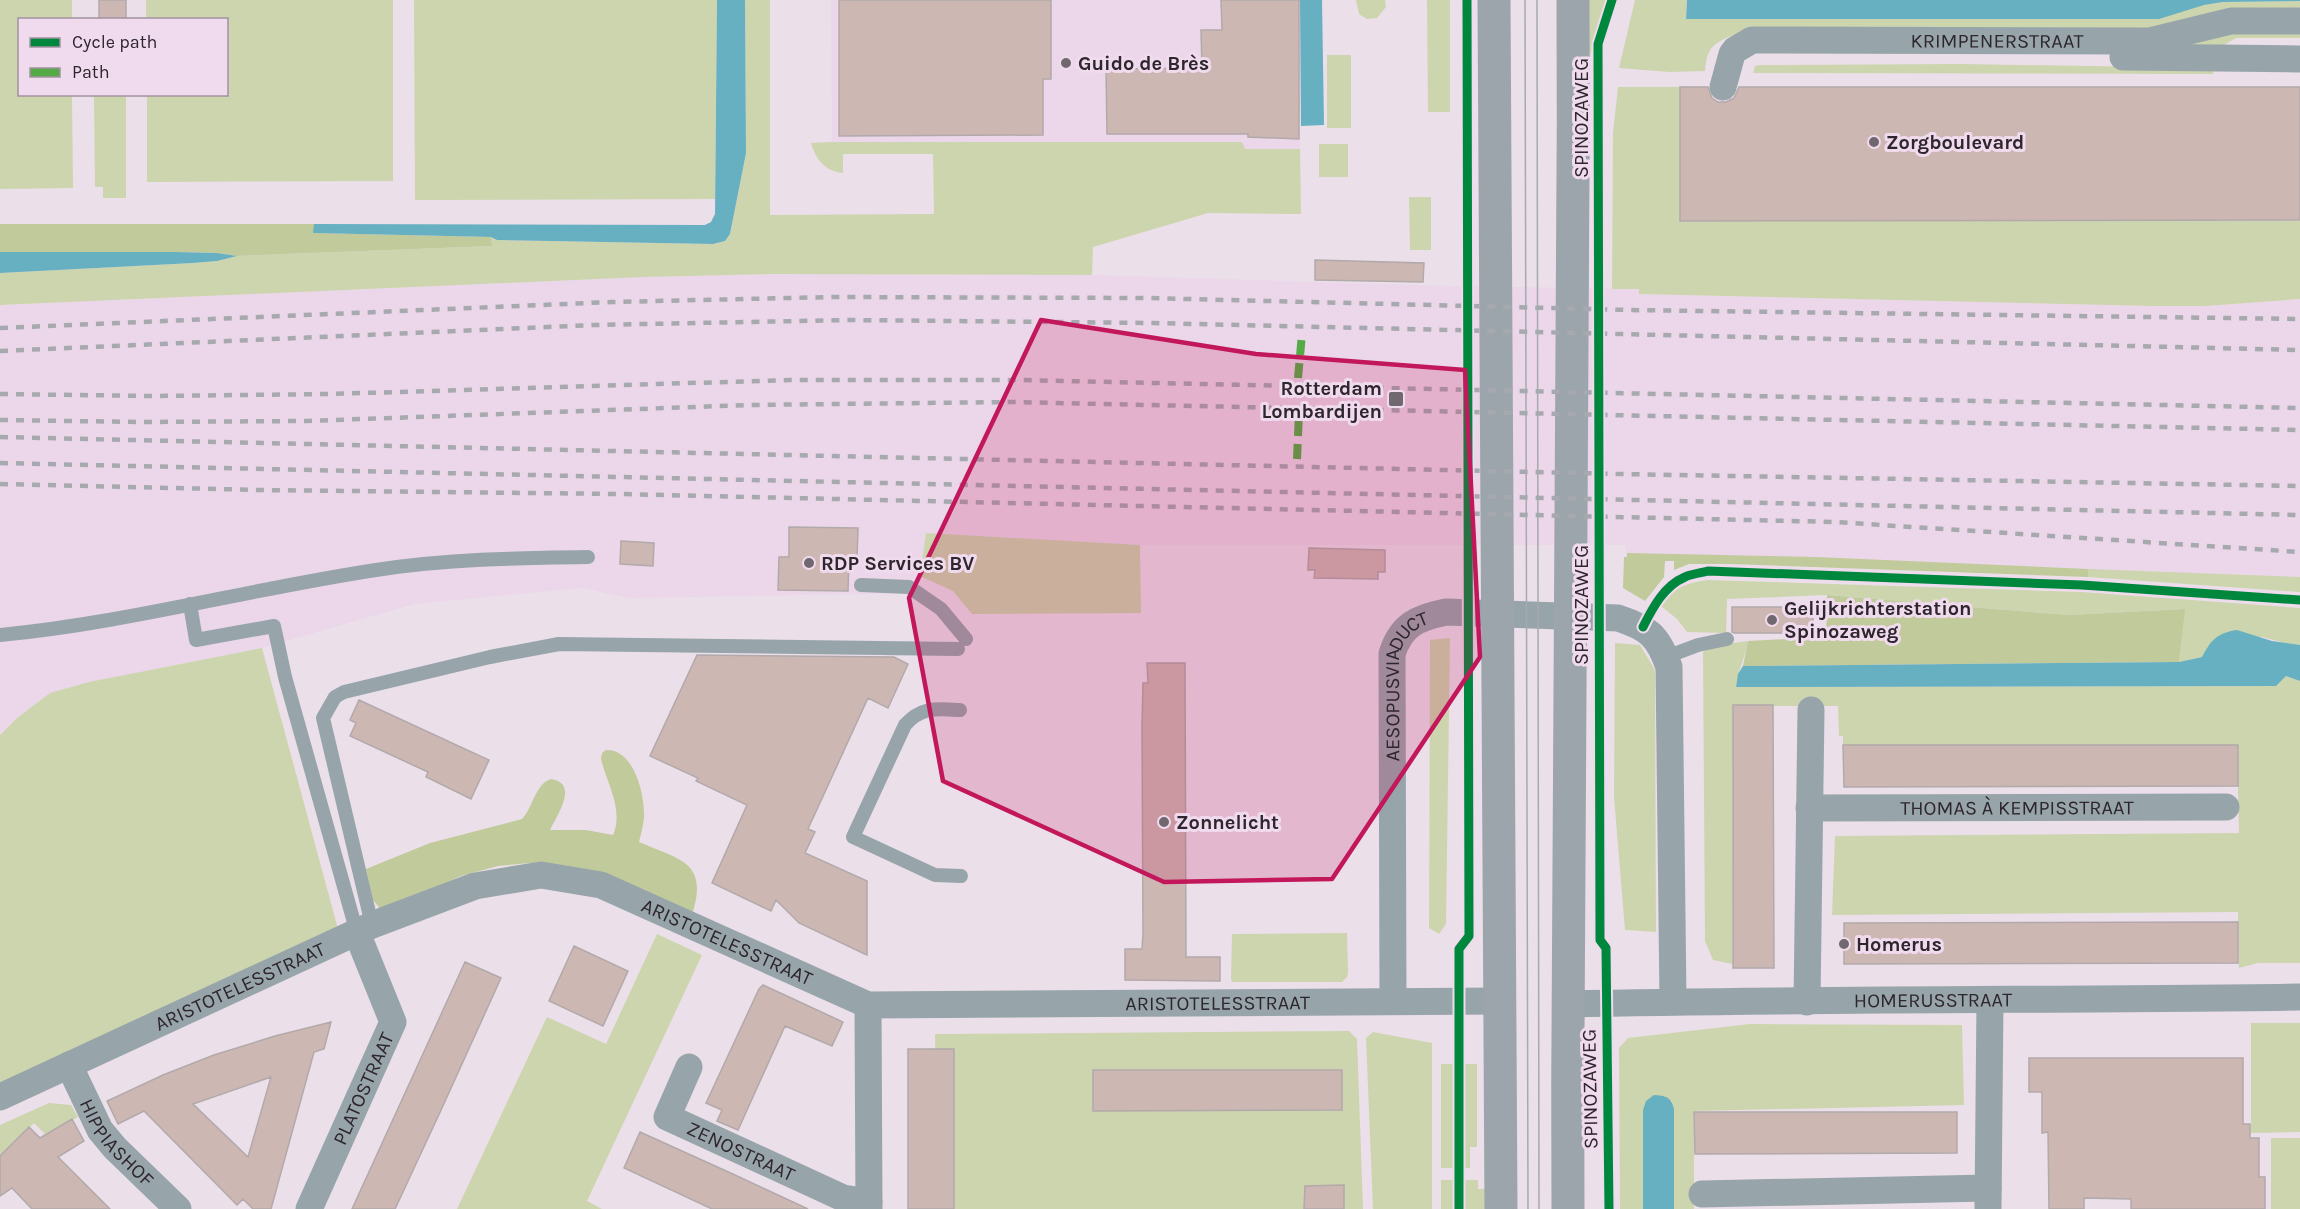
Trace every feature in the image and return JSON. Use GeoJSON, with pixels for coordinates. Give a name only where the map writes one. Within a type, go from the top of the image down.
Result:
{"type":"FeatureCollection","features":[{"type":"Feature","properties":{"kind":"main road"},"geometry":{"type":"LineString","coordinates":[[1494,0],[1495,462],[1501,1001],[1500,1209]]}},
{"type":"Feature","properties":{"kind":"main road","name":"SPINOZAWEG"},"geometry":{"type":"LineString","coordinates":[[1568,1209],[1567,1004],[1574,174],[1573,0]]}},
{"type":"Feature","properties":{"kind":"street","name":"KRIMPENERSTRAAT"},"geometry":{"type":"LineString","coordinates":[[2300,21],[2231,21],[2149,42],[1752,40],[1732,54],[1732,87],[1746,65],[1756,58],[1772,55],[2300,59]]}},
{"type":"Feature","properties":{"kind":"street","name":"AESOPUSVIADUCT"},"geometry":{"type":"LineString","coordinates":[[1394,1000],[1392,654],[1395,644],[1412,623],[1430,616],[1450,613],[1615,618],[1643,627],[1652,635],[1666,657],[1669,667],[1673,1001]]}},
{"type":"Feature","properties":{"kind":"street"},"geometry":{"type":"LineString","coordinates":[[1807,1002],[1811,710]]}},
{"type":"Feature","properties":{"kind":"street","name":"THOMAS À KEMPISSTRAAT"},"geometry":{"type":"LineString","coordinates":[[1809,808],[2226,807]]}},
{"type":"Feature","properties":{"kind":"street","name":"ARISTOTELESSTRAAT"},"geometry":{"type":"LineString","coordinates":[[0,1097],[364,929],[475,886],[541,875],[602,885],[868,1005],[1501,1001]]}},
{"type":"Feature","properties":{"kind":"street","name":"PLATOSTRAAT"},"geometry":{"type":"LineString","coordinates":[[309,1209],[393,1022],[364,929]]}},
{"type":"Feature","properties":{"kind":"street","name":"HOMERUSSTRAAT"},"geometry":{"type":"LineString","coordinates":[[1567,1004],[1673,1001],[1990,1001],[2300,997]]}},
{"type":"Feature","properties":{"kind":"street"},"geometry":{"type":"LineString","coordinates":[[1701,1194],[1758,1202],[1988,1199],[1990,1001]]}},
{"type":"Feature","properties":{"kind":"street","name":"ZENOSTRAAT"},"geometry":{"type":"LineString","coordinates":[[689,1066],[667,1117],[843,1198],[869,1206],[868,1005]]}},
{"type":"Feature","properties":{"kind":"street","name":"HIPPIASHOF"},"geometry":{"type":"LineString","coordinates":[[69,1065],[100,1130],[115,1148],[178,1209]]}},
{"type":"Feature","properties":{"kind":"lane"},"geometry":{"type":"LineString","coordinates":[[0,634],[42,630],[406,566],[479,559],[588,557]]}},
{"type":"Feature","properties":{"kind":"lane"},"geometry":{"type":"LineString","coordinates":[[364,929],[323,718],[335,697],[344,692],[490,657],[559,644],[962,644],[941,609],[909,587],[861,585]]}},
{"type":"Feature","properties":{"kind":"lane"},"geometry":{"type":"LineString","coordinates":[[190,604],[196,640],[274,626],[285,677],[364,929]]}},
{"type":"Feature","properties":{"kind":"lane"},"geometry":{"type":"LineString","coordinates":[[1666,657],[1698,645],[1726,639]]}},
{"type":"Feature","properties":{"kind":"lane"},"geometry":{"type":"LineString","coordinates":[[960,710],[934,709],[919,712],[905,725],[853,837],[935,875],[961,876]]}},
{"type":"Feature","properties":{"kind":"highlighted area"},"geometry":{"type":"Polygon","coordinates":[[[1041,320],[1256,354],[1465,370],[1480,657],[1332,879],[1164,882],[943,781],[909,598],[1041,320]]]}},
{"type":"Feature","properties":{"kind":"shaded area","name":"Guido de Brès"},"geometry":{"type":"Polygon","coordinates":[[[831,0],[1300,0],[1300,149],[1245,149],[1241,142],[832,142],[831,0]]]}},
{"type":"Feature","properties":{"kind":"shaded area"},"geometry":{"type":"Polygon","coordinates":[[[770,274],[1092,275],[1450,286],[1639,289],[1639,294],[2154,306],[2205,306],[2300,299],[2300,589],[2086,575],[1627,557],[1625,545],[1140,545],[927,533],[917,593],[628,598],[582,588],[414,604],[262,648],[89,682],[50,693],[17,718],[0,735],[0,305],[643,277],[770,274]]]}},
{"type":"Feature","properties":{"kind":"green space"},"geometry":{"type":"Polygon","coordinates":[[[0,0],[72,0],[72,18],[18,18],[18,96],[72,96],[73,188],[0,189],[0,0]]]}},
{"type":"Feature","properties":{"kind":"green space"},"geometry":{"type":"Polygon","coordinates":[[[146,0],[393,0],[393,181],[147,182],[147,96],[228,96],[228,18],[146,18],[146,0]]]}},
{"type":"Feature","properties":{"kind":"green space"},"geometry":{"type":"Polygon","coordinates":[[[414,0],[717,0],[715,199],[415,200],[414,0]]]}},
{"type":"Feature","properties":{"kind":"green space"},"geometry":{"type":"Polygon","coordinates":[[[745,0],[770,0],[770,215],[934,214],[933,154],[843,154],[843,173],[826,167],[815,154],[811,143],[832,142],[1242,142],[1245,149],[1300,149],[1301,214],[1208,213],[1093,247],[1092,275],[770,274],[643,277],[0,305],[0,273],[193,263],[237,256],[491,246],[491,237],[497,240],[713,244],[725,241],[730,234],[746,153],[745,0]]]}},
{"type":"Feature","properties":{"kind":"green space"},"geometry":{"type":"Polygon","coordinates":[[[1356,0],[1385,0],[1386,7],[1377,18],[1367,19],[1359,14],[1356,0]]]}},
{"type":"Feature","properties":{"kind":"green space"},"geometry":{"type":"Polygon","coordinates":[[[1427,0],[1450,0],[1450,112],[1428,112],[1427,0]]]}},
{"type":"Feature","properties":{"kind":"green space"},"geometry":{"type":"Polygon","coordinates":[[[1589,0],[1606,0],[1589,59],[1589,0]]]}},
{"type":"Feature","properties":{"kind":"green space"},"geometry":{"type":"Polygon","coordinates":[[[1635,0],[1687,0],[1686,19],[2300,1],[2300,15],[2147,34],[1733,35],[1715,44],[1707,57],[1705,71],[1669,72],[1619,68],[1635,0]]]}},
{"type":"Feature","properties":{"kind":"green space"},"geometry":{"type":"Polygon","coordinates":[[[2300,31],[2300,38],[2236,38],[2224,45],[2158,50],[2212,33],[2300,31]]]}},
{"type":"Feature","properties":{"kind":"green space"},"geometry":{"type":"Polygon","coordinates":[[[1327,55],[1351,55],[1351,128],[1327,128],[1327,55]]]}},
{"type":"Feature","properties":{"kind":"green space"},"geometry":{"type":"Polygon","coordinates":[[[1962,64],[2214,68],[2213,74],[1753,73],[1755,66],[1759,65],[1962,64]]]}},
{"type":"Feature","properties":{"kind":"green space"},"geometry":{"type":"Polygon","coordinates":[[[1618,87],[1680,87],[1680,221],[2300,221],[2300,299],[2205,306],[2154,306],[1639,294],[1639,289],[1612,289],[1613,133],[1618,87]]]}},
{"type":"Feature","properties":{"kind":"green space"},"geometry":{"type":"Polygon","coordinates":[[[94,96],[126,96],[126,198],[103,198],[103,187],[95,187],[94,96]]]}},
{"type":"Feature","properties":{"kind":"green space"},"geometry":{"type":"Polygon","coordinates":[[[1319,144],[1348,144],[1348,177],[1319,177],[1319,144]]]}},
{"type":"Feature","properties":{"kind":"green space"},"geometry":{"type":"Polygon","coordinates":[[[1409,197],[1431,197],[1431,250],[1410,250],[1409,197]]]}},
{"type":"Feature","properties":{"kind":"green space"},"geometry":{"type":"Polygon","coordinates":[[[0,224],[314,224],[314,233],[491,237],[492,246],[237,256],[175,252],[0,252],[0,224]]]}},
{"type":"Feature","properties":{"kind":"green space"},"geometry":{"type":"Polygon","coordinates":[[[926,533],[1140,545],[1141,613],[972,614],[953,591],[920,576],[926,533]]]}},
{"type":"Feature","properties":{"kind":"green space"},"geometry":{"type":"Polygon","coordinates":[[[1627,553],[1816,557],[2088,569],[2088,577],[1730,564],[1689,564],[1674,570],[1674,561],[1665,561],[1664,577],[1645,601],[1623,588],[1624,557],[1627,557],[1627,553]]]}},
{"type":"Feature","properties":{"kind":"green space"},"geometry":{"type":"Polygon","coordinates":[[[2088,569],[2300,577],[2300,592],[2088,577],[2088,569]]]}},
{"type":"Feature","properties":{"kind":"green space"},"geometry":{"type":"Polygon","coordinates":[[[1707,580],[2082,592],[2300,608],[2300,645],[2262,637],[2208,646],[2202,657],[2179,662],[2184,609],[2068,615],[1827,595],[1727,599],[1726,633],[1687,632],[1677,619],[1661,606],[1671,594],[1681,587],[1707,580]]]}},
{"type":"Feature","properties":{"kind":"green space"},"geometry":{"type":"Polygon","coordinates":[[[1827,595],[2068,615],[2185,609],[2179,662],[1743,666],[1748,641],[1826,637],[1827,595]]]}},
{"type":"Feature","properties":{"kind":"green space"},"geometry":{"type":"Polygon","coordinates":[[[1450,638],[1446,924],[1439,934],[1429,928],[1430,640],[1450,638]]]}},
{"type":"Feature","properties":{"kind":"green space"},"geometry":{"type":"Polygon","coordinates":[[[1748,641],[1736,687],[2276,686],[2286,676],[2300,681],[2300,963],[2258,963],[2239,968],[2238,912],[1832,915],[1835,836],[2239,833],[2237,745],[1843,745],[1843,736],[1839,736],[1838,706],[1733,706],[1732,964],[1713,960],[1705,941],[1703,652],[1711,646],[1748,641]]]}},
{"type":"Feature","properties":{"kind":"green space"},"geometry":{"type":"Polygon","coordinates":[[[1615,643],[1640,645],[1655,670],[1656,932],[1625,930],[1614,797],[1615,643]]]}},
{"type":"Feature","properties":{"kind":"green space"},"geometry":{"type":"Polygon","coordinates":[[[262,648],[338,929],[0,1085],[0,735],[17,718],[50,693],[89,682],[262,648]]]}},
{"type":"Feature","properties":{"kind":"green space"},"geometry":{"type":"Polygon","coordinates":[[[606,750],[624,757],[636,775],[644,809],[639,842],[678,859],[694,873],[697,883],[692,915],[567,868],[530,863],[498,866],[461,876],[382,911],[373,900],[366,869],[430,843],[522,819],[541,786],[551,779],[560,782],[565,793],[561,809],[550,830],[586,830],[613,835],[616,826],[616,807],[601,759],[602,753],[606,750]]]}},
{"type":"Feature","properties":{"kind":"green space"},"geometry":{"type":"Polygon","coordinates":[[[1347,933],[1348,973],[1342,982],[1232,982],[1232,934],[1347,933]]]}},
{"type":"Feature","properties":{"kind":"green space"},"geometry":{"type":"Polygon","coordinates":[[[657,934],[702,955],[587,1201],[602,1209],[457,1209],[547,1017],[606,1044],[657,934]]]}},
{"type":"Feature","properties":{"kind":"green space"},"geometry":{"type":"Polygon","coordinates":[[[2251,1023],[2300,1023],[2300,1132],[2251,1133],[2251,1023]]]}},
{"type":"Feature","properties":{"kind":"green space"},"geometry":{"type":"Polygon","coordinates":[[[1750,1024],[1962,1025],[1964,1105],[1694,1111],[1694,1209],[1674,1209],[1672,1101],[1643,1110],[1643,1209],[1620,1209],[1619,1048],[1628,1038],[1750,1024]]]}},
{"type":"Feature","properties":{"kind":"green space"},"geometry":{"type":"Polygon","coordinates":[[[1349,1031],[1357,1039],[1363,1209],[937,1209],[935,1034],[1349,1031]]]}},
{"type":"Feature","properties":{"kind":"green space"},"geometry":{"type":"Polygon","coordinates":[[[1373,1032],[1432,1043],[1432,1209],[1373,1209],[1366,1038],[1373,1032]]]}},
{"type":"Feature","properties":{"kind":"green space"},"geometry":{"type":"Polygon","coordinates":[[[1441,1064],[1455,1064],[1455,1168],[1441,1168],[1441,1064]]]}},
{"type":"Feature","properties":{"kind":"green space"},"geometry":{"type":"Polygon","coordinates":[[[1464,1064],[1477,1064],[1477,1147],[1470,1147],[1470,1168],[1464,1168],[1464,1064]]]}},
{"type":"Feature","properties":{"kind":"green space"},"geometry":{"type":"Polygon","coordinates":[[[49,1103],[71,1105],[78,1117],[45,1134],[34,1123],[0,1158],[0,1125],[49,1103]]]}},
{"type":"Feature","properties":{"kind":"green space"},"geometry":{"type":"Polygon","coordinates":[[[2271,1138],[2300,1138],[2300,1209],[2271,1209],[2271,1138]]]}},
{"type":"Feature","properties":{"kind":"green space"},"geometry":{"type":"Polygon","coordinates":[[[1441,1180],[1455,1180],[1455,1209],[1441,1209],[1441,1180]]]}},
{"type":"Feature","properties":{"kind":"green space"},"geometry":{"type":"Polygon","coordinates":[[[1464,1180],[1478,1180],[1478,1189],[1487,1189],[1487,1209],[1464,1209],[1464,1180]]]}},
{"type":"Feature","properties":{"kind":"water"},"geometry":{"type":"Polygon","coordinates":[[[717,0],[745,0],[746,153],[730,234],[725,241],[713,244],[497,240],[491,237],[313,233],[314,224],[705,225],[711,222],[715,214],[717,0]]]}},
{"type":"Feature","properties":{"kind":"water"},"geometry":{"type":"Polygon","coordinates":[[[1300,0],[1322,0],[1324,125],[1301,126],[1300,0]]]}},
{"type":"Feature","properties":{"kind":"water"},"geometry":{"type":"Polygon","coordinates":[[[1687,0],[2300,1],[2223,2],[2204,5],[2159,19],[1686,19],[1687,0]]]}},
{"type":"Feature","properties":{"kind":"water"},"geometry":{"type":"Polygon","coordinates":[[[0,252],[175,252],[237,256],[193,263],[0,273],[0,252]]]}},
{"type":"Feature","properties":{"kind":"water"},"geometry":{"type":"Polygon","coordinates":[[[2237,630],[2272,641],[2300,645],[2300,681],[2286,676],[2276,686],[1736,687],[1738,674],[1743,666],[2179,662],[2202,657],[2215,638],[2237,630]]]}},
{"type":"Feature","properties":{"kind":"water"},"geometry":{"type":"Polygon","coordinates":[[[1654,1095],[1667,1098],[1674,1109],[1674,1209],[1643,1209],[1643,1110],[1646,1101],[1654,1095]]]}},
{"type":"Feature","properties":{"kind":"building"},"geometry":{"type":"Polygon","coordinates":[[[99,0],[126,0],[126,18],[99,18],[99,0]]]}},
{"type":"Feature","properties":{"kind":"building"},"geometry":{"type":"Polygon","coordinates":[[[839,0],[1051,0],[1051,79],[1043,79],[1043,135],[839,136],[839,0]]]}},
{"type":"Feature","properties":{"kind":"building"},"geometry":{"type":"Polygon","coordinates":[[[1221,0],[1299,0],[1299,139],[1248,137],[1248,134],[1107,134],[1106,69],[1202,68],[1201,30],[1222,30],[1221,0]]]}},
{"type":"Feature","properties":{"kind":"building","name":"Zorgboulevard"},"geometry":{"type":"Polygon","coordinates":[[[1680,87],[1708,87],[1712,98],[1718,102],[1726,102],[1734,98],[1739,87],[2300,87],[2300,220],[1680,221],[1680,87]]]}},
{"type":"Feature","properties":{"kind":"building"},"geometry":{"type":"Polygon","coordinates":[[[1315,260],[1424,263],[1423,282],[1315,280],[1315,260]]]}},
{"type":"Feature","properties":{"kind":"building","name":"RDP Services BV"},"geometry":{"type":"Polygon","coordinates":[[[789,527],[858,528],[857,559],[849,559],[848,591],[778,590],[779,557],[789,557],[789,527]]]}},
{"type":"Feature","properties":{"kind":"building"},"geometry":{"type":"Polygon","coordinates":[[[621,541],[654,543],[653,566],[620,564],[621,541]]]}},
{"type":"Feature","properties":{"kind":"building"},"geometry":{"type":"Polygon","coordinates":[[[1309,548],[1385,550],[1385,572],[1378,572],[1378,579],[1314,578],[1315,570],[1308,570],[1309,548]]]}},
{"type":"Feature","properties":{"kind":"building","name":"Gelijkrichterstation Spinozaweg"},"geometry":{"type":"Polygon","coordinates":[[[1732,607],[1813,607],[1813,633],[1734,633],[1732,632],[1732,607]]]}},
{"type":"Feature","properties":{"kind":"building"},"geometry":{"type":"Polygon","coordinates":[[[697,655],[894,657],[908,664],[888,708],[868,698],[808,829],[815,832],[805,853],[867,881],[867,955],[799,923],[776,900],[771,911],[712,883],[747,805],[696,781],[698,778],[650,756],[697,655]]]}},
{"type":"Feature","properties":{"kind":"building","name":"Zonnelicht"},"geometry":{"type":"Polygon","coordinates":[[[1147,663],[1185,663],[1186,957],[1220,957],[1220,981],[1125,980],[1125,949],[1142,949],[1142,725],[1143,683],[1148,683],[1147,663]]]}},
{"type":"Feature","properties":{"kind":"building"},"geometry":{"type":"Polygon","coordinates":[[[359,700],[489,760],[471,799],[426,777],[428,772],[350,736],[356,723],[350,720],[359,700]]]}},
{"type":"Feature","properties":{"kind":"building"},"geometry":{"type":"Polygon","coordinates":[[[1733,705],[1773,705],[1774,968],[1733,968],[1733,705]]]}},
{"type":"Feature","properties":{"kind":"building"},"geometry":{"type":"Polygon","coordinates":[[[1843,745],[2238,745],[2238,786],[1844,787],[1843,745]]]}},
{"type":"Feature","properties":{"kind":"building"},"geometry":{"type":"Polygon","coordinates":[[[2238,922],[2238,963],[1844,964],[1844,923],[2238,922]]]}},
{"type":"Feature","properties":{"kind":"building"},"geometry":{"type":"Polygon","coordinates":[[[574,946],[628,971],[603,1026],[549,1001],[574,946]]]}},
{"type":"Feature","properties":{"kind":"building"},"geometry":{"type":"Polygon","coordinates":[[[465,962],[501,978],[442,1108],[395,1209],[352,1209],[465,962]]]}},
{"type":"Feature","properties":{"kind":"building"},"geometry":{"type":"Polygon","coordinates":[[[763,985],[843,1022],[832,1046],[785,1026],[738,1130],[717,1121],[722,1110],[706,1103],[759,989],[763,985]]]}},
{"type":"Feature","properties":{"kind":"building"},"geometry":{"type":"Polygon","coordinates":[[[331,1022],[324,1049],[314,1052],[271,1209],[253,1209],[243,1199],[237,1205],[144,1111],[118,1124],[107,1101],[214,1055],[331,1022]],[[271,1077],[193,1104],[248,1157],[271,1077]]]}},
{"type":"Feature","properties":{"kind":"building"},"geometry":{"type":"Polygon","coordinates":[[[908,1049],[954,1049],[954,1209],[908,1209],[908,1049]]]}},
{"type":"Feature","properties":{"kind":"building"},"geometry":{"type":"Polygon","coordinates":[[[2029,1058],[2243,1058],[2243,1124],[2250,1124],[2250,1138],[2259,1138],[2259,1177],[2265,1177],[2265,1209],[2131,1209],[2131,1199],[2084,1198],[2084,1209],[2049,1209],[2048,1132],[2042,1133],[2042,1092],[2029,1092],[2029,1058]]]}},
{"type":"Feature","properties":{"kind":"building"},"geometry":{"type":"Polygon","coordinates":[[[1093,1070],[1342,1070],[1342,1110],[1093,1111],[1093,1070]]]}},
{"type":"Feature","properties":{"kind":"building"},"geometry":{"type":"Polygon","coordinates":[[[1694,1112],[1957,1112],[1957,1153],[1695,1154],[1694,1112]]]}},
{"type":"Feature","properties":{"kind":"building"},"geometry":{"type":"Polygon","coordinates":[[[72,1119],[84,1141],[58,1157],[110,1209],[32,1209],[12,1188],[0,1196],[0,1156],[29,1127],[40,1138],[72,1119]]]}},
{"type":"Feature","properties":{"kind":"building"},"geometry":{"type":"Polygon","coordinates":[[[640,1132],[808,1209],[712,1209],[624,1168],[640,1132]]]}},
{"type":"Feature","properties":{"kind":"building"},"geometry":{"type":"Polygon","coordinates":[[[1344,1185],[1344,1209],[1304,1209],[1305,1186],[1344,1185]]]}},
{"type":"Feature","properties":{"kind":"tram line"},"geometry":{"type":"LineString","coordinates":[[1525,0],[1528,1209]]}},
{"type":"Feature","properties":{"kind":"tram line"},"geometry":{"type":"LineString","coordinates":[[1537,0],[1539,1209]]}},
{"type":"Feature","properties":{"kind":"railway"},"geometry":{"type":"LineString","coordinates":[[0,328],[612,302],[833,297],[1148,298],[1629,310],[2300,319]]}},
{"type":"Feature","properties":{"kind":"railway"},"geometry":{"type":"LineString","coordinates":[[0,351],[594,325],[850,320],[1153,323],[2300,350]]}},
{"type":"Feature","properties":{"kind":"railway"},"geometry":{"type":"LineString","coordinates":[[0,394],[153,396],[331,394],[790,380],[1019,380],[2300,408]]}},
{"type":"Feature","properties":{"kind":"railway"},"geometry":{"type":"LineString","coordinates":[[0,420],[307,421],[749,405],[1011,402],[2300,430]]}},
{"type":"Feature","properties":{"kind":"railway"},"geometry":{"type":"LineString","coordinates":[[0,437],[1620,474],[2300,486]]}},
{"type":"Feature","properties":{"kind":"railway"},"geometry":{"type":"LineString","coordinates":[[0,463],[2300,515]]}},
{"type":"Feature","properties":{"kind":"railway"},"geometry":{"type":"LineString","coordinates":[[0,484],[619,494],[1835,522],[2300,552]]}},
{"type":"Feature","properties":{"kind":"marked path"},"geometry":{"type":"LineString","coordinates":[[1298,378],[1302,334]]}},
{"type":"Feature","properties":{"kind":"marked path"},"geometry":{"type":"LineString","coordinates":[[1297,459],[1299,413]]}},
{"type":"Feature","properties":{"kind":"cycle path"},"geometry":{"type":"LineString","coordinates":[[1459,1209],[1459,949],[1469,936],[1467,0]]}},
{"type":"Feature","properties":{"kind":"cycle path"},"geometry":{"type":"LineString","coordinates":[[1609,1209],[1606,948],[1600,940],[1598,44],[1612,0]]}},
{"type":"Feature","properties":{"kind":"cycle path"},"geometry":{"type":"LineString","coordinates":[[1643,627],[1655,605],[1671,586],[1687,576],[1708,571],[2082,585],[2300,600]]}},
{"type":"Feature","properties":{"kind":"place","name":"Guido de Brès"},"geometry":{"type":"Point","coordinates":[1066,63]}},
{"type":"Feature","properties":{"kind":"place","name":"Zorgboulevard"},"geometry":{"type":"Point","coordinates":[1874,142]}},
{"type":"Feature","properties":{"kind":"place","name":"Rotterdam Lombardijen"},"geometry":{"type":"Point","coordinates":[1396,399]}},
{"type":"Feature","properties":{"kind":"place","name":"RDP Services BV"},"geometry":{"type":"Point","coordinates":[809,563]}},
{"type":"Feature","properties":{"kind":"place","name":"Gelijkrichterstation Spinozaweg"},"geometry":{"type":"Point","coordinates":[1772,620]}},
{"type":"Feature","properties":{"kind":"place","name":"Zonnelicht"},"geometry":{"type":"Point","coordinates":[1164,822]}},
{"type":"Feature","properties":{"kind":"place","name":"Homerus"},"geometry":{"type":"Point","coordinates":[1844,944]}}]}
